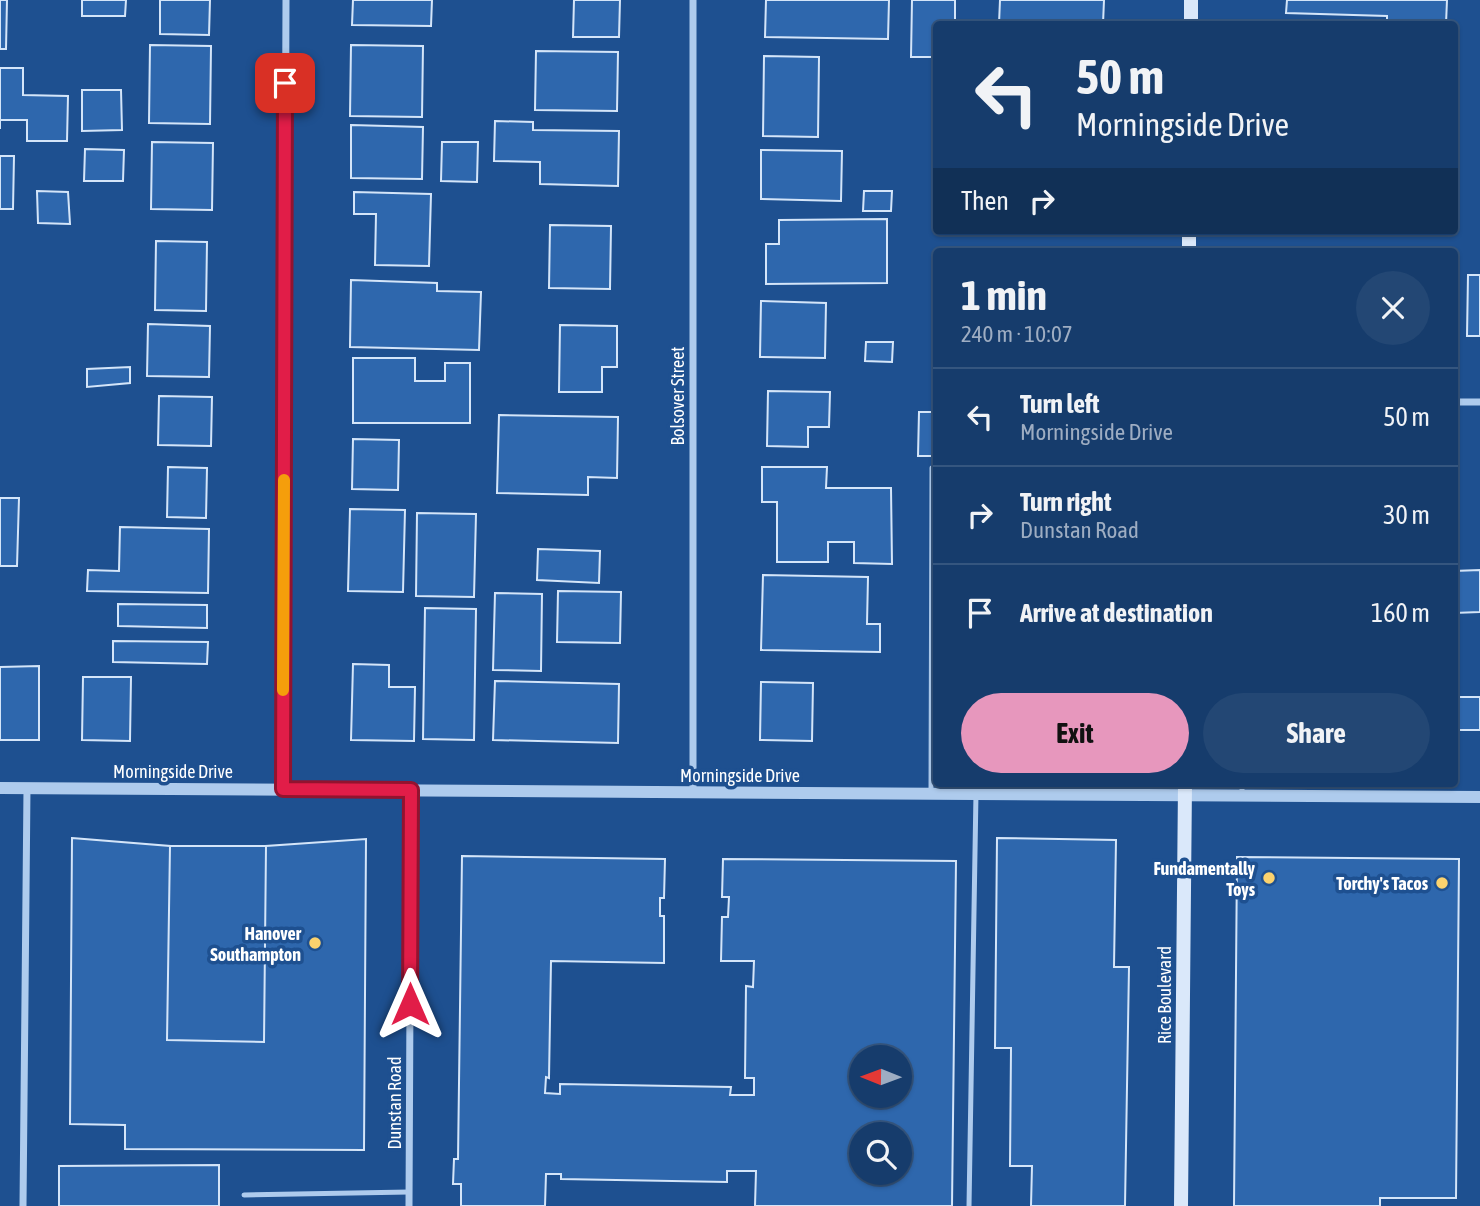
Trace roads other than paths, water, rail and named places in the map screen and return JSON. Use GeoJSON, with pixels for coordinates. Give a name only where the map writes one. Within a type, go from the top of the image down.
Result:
{"type":"FeatureCollection","features":[{"type":"Feature","properties":{"kind":"main road"},"geometry":{"type":"LineString","coordinates":[[1191,0],[1191,21]]}},
{"type":"Feature","properties":{"kind":"main road","name":"Rice Boulevard"},"geometry":{"type":"LineString","coordinates":[[1181,1206],[1185,789]]}},
{"type":"Feature","properties":{"kind":"street"},"geometry":{"type":"LineString","coordinates":[[283,789],[285,0]]}},
{"type":"Feature","properties":{"kind":"street","name":"Bolsover Street"},"geometry":{"type":"LineString","coordinates":[[693,792],[694,0]]}},
{"type":"Feature","properties":{"kind":"street"},"geometry":{"type":"LineString","coordinates":[[1458,402],[1480,402]]}},
{"type":"Feature","properties":{"kind":"street","name":"Morningside Drive"},"geometry":{"type":"LineString","coordinates":[[0,788],[931,793],[1185,789],[1437,790],[1480,797]]}},
{"type":"Feature","properties":{"kind":"street"},"geometry":{"type":"LineString","coordinates":[[23,1206],[27,788]]}},
{"type":"Feature","properties":{"kind":"street","name":"Dunstan Road"},"geometry":{"type":"LineString","coordinates":[[409,1206],[411,790]]}},
{"type":"Feature","properties":{"kind":"lane"},"geometry":{"type":"LineString","coordinates":[[931,793],[933,468]]}},
{"type":"Feature","properties":{"kind":"lane"},"geometry":{"type":"LineString","coordinates":[[969,1206],[976,793]]}},
{"type":"Feature","properties":{"kind":"lane"},"geometry":{"type":"LineString","coordinates":[[244,1195],[409,1192]]}},
{"type":"Feature","properties":{"kind":"place","name":"Fundamentally Toys"},"geometry":{"type":"Point","coordinates":[1269,878]}},
{"type":"Feature","properties":{"kind":"place","name":"Torchy's Tacos"},"geometry":{"type":"Point","coordinates":[1442,883]}},
{"type":"Feature","properties":{"kind":"place","name":"Hanover Southampton"},"geometry":{"type":"Point","coordinates":[315,943]}}]}
